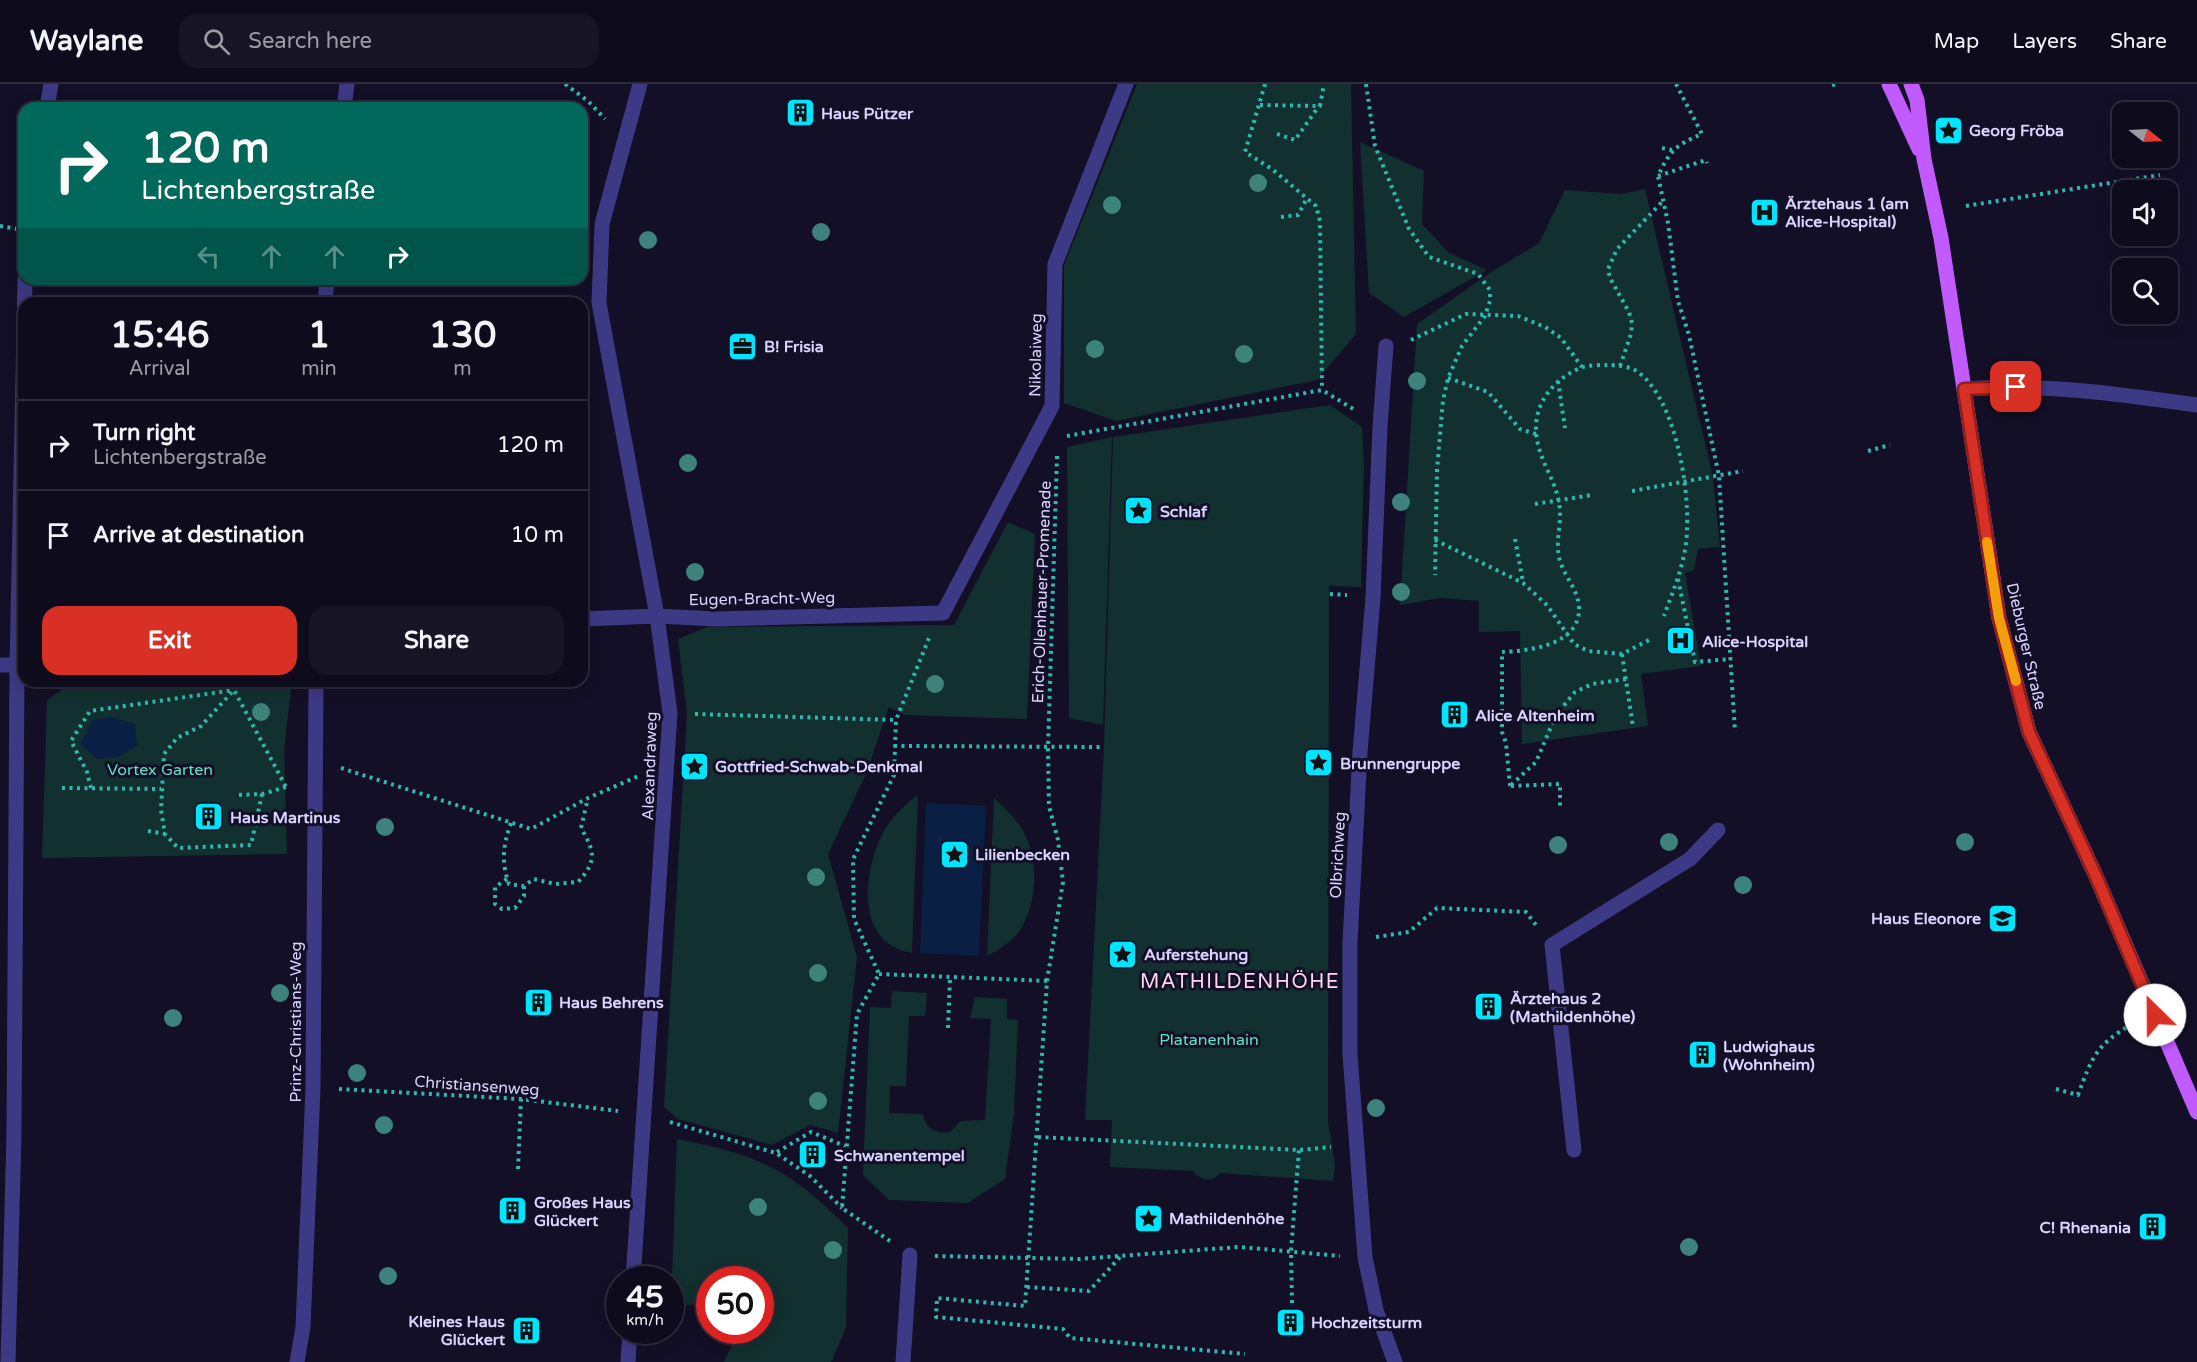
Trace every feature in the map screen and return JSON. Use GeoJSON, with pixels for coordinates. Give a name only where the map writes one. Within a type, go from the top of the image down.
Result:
{"type":"FeatureCollection","features":[{"type":"Feature","properties":{"kind":"main road","name":"Dieburger Straße"},"geometry":{"type":"LineString","coordinates":[[1889,84],[1924,159]]}},
{"type":"Feature","properties":{"kind":"main road","name":"Dieburger Straße"},"geometry":{"type":"LineString","coordinates":[[1911,84],[1917,100],[1924,159],[1941,238],[1999,618],[2029,732],[2095,874],[2197,1112]]}},
{"type":"Feature","properties":{"kind":"street"},"geometry":{"type":"LineString","coordinates":[[48,102],[51,84]]}},
{"type":"Feature","properties":{"kind":"street"},"geometry":{"type":"LineString","coordinates":[[345,102],[347,84]]}},
{"type":"Feature","properties":{"kind":"street","name":"Alexandraweg"},"geometry":{"type":"LineString","coordinates":[[634,1266],[669,764],[670,713],[657,616],[599,303],[602,224],[623,138],[640,84]]}},
{"type":"Feature","properties":{"kind":"street","name":"Nikolaiweg"},"geometry":{"type":"LineString","coordinates":[[943,613],[1052,406],[1055,264],[1126,84]]}},
{"type":"Feature","properties":{"kind":"street","name":"Olbrichweg"},"geometry":{"type":"LineString","coordinates":[[1386,346],[1380,426],[1373,598],[1360,752],[1350,942],[1350,1054],[1365,1257],[1376,1310],[1395,1362]]}},
{"type":"Feature","properties":{"kind":"street"},"geometry":{"type":"LineString","coordinates":[[1964,389],[1993,387],[2085,389],[2197,405]]}},
{"type":"Feature","properties":{"kind":"street","name":"Eugen-Bracht-Weg"},"geometry":{"type":"LineString","coordinates":[[588,619],[657,616],[716,619],[943,613]]}},
{"type":"Feature","properties":{"kind":"street"},"geometry":{"type":"LineString","coordinates":[[0,665],[18,666]]}},
{"type":"Feature","properties":{"kind":"street"},"geometry":{"type":"LineString","coordinates":[[8,1362],[7,1134],[19,687]]}},
{"type":"Feature","properties":{"kind":"street","name":"Prinz-Christians-Weg"},"geometry":{"type":"LineString","coordinates":[[297,1362],[303,1327],[313,1088],[316,687]]}},
{"type":"Feature","properties":{"kind":"street"},"geometry":{"type":"LineString","coordinates":[[1574,1150],[1552,945],[1690,859],[1718,830]]}},
{"type":"Feature","properties":{"kind":"street"},"geometry":{"type":"LineString","coordinates":[[903,1362],[910,1255]]}},
{"type":"Feature","properties":{"kind":"street"},"geometry":{"type":"LineString","coordinates":[[628,1362],[629,1344]]}},
{"type":"Feature","properties":{"kind":"path"},"geometry":{"type":"LineString","coordinates":[[565,84],[588,101],[623,138]]}},
{"type":"Feature","properties":{"kind":"path"},"geometry":{"type":"LineString","coordinates":[[1265,84],[1245,152],[1272,169],[1317,206],[1320,221],[1322,390]]}},
{"type":"Feature","properties":{"kind":"path"},"geometry":{"type":"LineString","coordinates":[[1277,134],[1295,140],[1320,106],[1324,84]]}},
{"type":"Feature","properties":{"kind":"path"},"geometry":{"type":"LineString","coordinates":[[1366,84],[1375,146],[1409,229],[1429,257],[1478,274],[1485,281],[1490,295],[1485,316],[1462,346],[1448,378],[1439,423],[1435,575]]}},
{"type":"Feature","properties":{"kind":"path"},"geometry":{"type":"LineString","coordinates":[[1676,84],[1702,134],[1679,143],[1672,150],[1658,176],[1678,301],[1689,335],[1719,476],[1736,732]]}},
{"type":"Feature","properties":{"kind":"path"},"geometry":{"type":"LineString","coordinates":[[1260,105],[1320,106]]}},
{"type":"Feature","properties":{"kind":"path"},"geometry":{"type":"LineString","coordinates":[[1662,148],[1672,150]]}},
{"type":"Feature","properties":{"kind":"path"},"geometry":{"type":"LineString","coordinates":[[1658,176],[1706,160],[1707,163]]}},
{"type":"Feature","properties":{"kind":"path"},"geometry":{"type":"LineString","coordinates":[[1966,206],[2160,175]]}},
{"type":"Feature","properties":{"kind":"path"},"geometry":{"type":"LineString","coordinates":[[1281,217],[1298,215],[1307,198]]}},
{"type":"Feature","properties":{"kind":"path"},"geometry":{"type":"LineString","coordinates":[[1620,366],[1631,334],[1632,323],[1629,312],[1610,279],[1608,269],[1617,249],[1663,201]]}},
{"type":"Feature","properties":{"kind":"path"},"geometry":{"type":"LineString","coordinates":[[0,226],[18,229]]}},
{"type":"Feature","properties":{"kind":"path"},"geometry":{"type":"LineString","coordinates":[[1416,339],[1466,315],[1518,316],[1539,323],[1561,338],[1582,367]]}},
{"type":"Feature","properties":{"kind":"path"},"geometry":{"type":"LineString","coordinates":[[1510,786],[1506,743],[1502,732],[1502,652],[1539,648],[1568,635],[1578,618],[1579,607],[1558,550],[1561,523],[1559,501],[1536,434],[1540,404],[1546,393],[1558,381],[1582,367],[1620,366],[1636,370],[1662,400],[1671,424],[1683,482],[1688,527],[1685,550],[1664,616]]}},
{"type":"Feature","properties":{"kind":"path"},"geometry":{"type":"LineString","coordinates":[[1448,378],[1488,392],[1520,429],[1536,434]]}},
{"type":"Feature","properties":{"kind":"path"},"geometry":{"type":"LineString","coordinates":[[1558,381],[1566,428]]}},
{"type":"Feature","properties":{"kind":"path"},"geometry":{"type":"LineString","coordinates":[[1057,438],[1322,390],[1380,426]]}},
{"type":"Feature","properties":{"kind":"path"},"geometry":{"type":"LineString","coordinates":[[1868,451],[1890,445]]}},
{"type":"Feature","properties":{"kind":"path","name":"Erich-Ollenhauer-Promenade"},"geometry":{"type":"LineString","coordinates":[[1027,1287],[1047,981],[1063,882],[1058,840],[1049,806],[1048,748],[1057,450]]}},
{"type":"Feature","properties":{"kind":"path"},"geometry":{"type":"LineString","coordinates":[[1632,491],[1743,471]]}},
{"type":"Feature","properties":{"kind":"path"},"geometry":{"type":"LineString","coordinates":[[1534,504],[1592,495]]}},
{"type":"Feature","properties":{"kind":"path"},"geometry":{"type":"LineString","coordinates":[[1515,539],[1523,583]]}},
{"type":"Feature","properties":{"kind":"path"},"geometry":{"type":"LineString","coordinates":[[1435,540],[1448,549],[1523,583],[1547,604],[1574,644],[1588,651],[1622,654],[1649,640]]}},
{"type":"Feature","properties":{"kind":"path"},"geometry":{"type":"LineString","coordinates":[[1677,578],[1682,591],[1695,663],[1731,659]]}},
{"type":"Feature","properties":{"kind":"path"},"geometry":{"type":"LineString","coordinates":[[879,974],[854,919],[853,859],[894,775],[896,720],[930,636],[943,613]]}},
{"type":"Feature","properties":{"kind":"path"},"geometry":{"type":"LineString","coordinates":[[1622,654],[1633,728]]}},
{"type":"Feature","properties":{"kind":"path"},"geometry":{"type":"LineString","coordinates":[[1510,786],[1536,762],[1556,715],[1575,692],[1592,684],[1626,679]]}},
{"type":"Feature","properties":{"kind":"path"},"geometry":{"type":"LineString","coordinates":[[234,690],[286,787]]}},
{"type":"Feature","properties":{"kind":"path"},"geometry":{"type":"LineString","coordinates":[[91,788],[87,772],[71,741],[90,711],[234,690]]}},
{"type":"Feature","properties":{"kind":"path"},"geometry":{"type":"LineString","coordinates":[[234,690],[201,726],[177,738],[164,754],[161,810],[165,834],[178,848],[251,845],[262,794]]}},
{"type":"Feature","properties":{"kind":"path"},"geometry":{"type":"LineString","coordinates":[[670,713],[896,720]]}},
{"type":"Feature","properties":{"kind":"path"},"geometry":{"type":"LineString","coordinates":[[894,746],[1104,747]]}},
{"type":"Feature","properties":{"kind":"path"},"geometry":{"type":"LineString","coordinates":[[315,759],[531,829],[588,798],[669,764]]}},
{"type":"Feature","properties":{"kind":"path"},"geometry":{"type":"LineString","coordinates":[[1510,786],[1560,784],[1560,810]]}},
{"type":"Feature","properties":{"kind":"path"},"geometry":{"type":"LineString","coordinates":[[239,795],[262,794],[286,787],[314,786]]}},
{"type":"Feature","properties":{"kind":"path"},"geometry":{"type":"LineString","coordinates":[[62,788],[161,789]]}},
{"type":"Feature","properties":{"kind":"path"},"geometry":{"type":"LineString","coordinates":[[512,823],[504,844],[503,867],[509,885],[524,886],[534,879],[555,884],[578,882],[591,867],[592,847],[581,828],[588,798]]}},
{"type":"Feature","properties":{"kind":"path"},"geometry":{"type":"LineString","coordinates":[[148,831],[165,834]]}},
{"type":"Feature","properties":{"kind":"path"},"geometry":{"type":"LineString","coordinates":[[507,879],[495,887],[495,904],[502,909],[515,908],[524,896],[524,886]]}},
{"type":"Feature","properties":{"kind":"path"},"geometry":{"type":"LineString","coordinates":[[1350,942],[1409,932],[1437,908],[1526,912],[1552,945]]}},
{"type":"Feature","properties":{"kind":"path"},"geometry":{"type":"LineString","coordinates":[[879,974],[950,979],[1047,981]]}},
{"type":"Feature","properties":{"kind":"path"},"geometry":{"type":"LineString","coordinates":[[842,1208],[856,1014],[879,974]]}},
{"type":"Feature","properties":{"kind":"path"},"geometry":{"type":"LineString","coordinates":[[948,1028],[950,979]]}},
{"type":"Feature","properties":{"kind":"path"},"geometry":{"type":"LineString","coordinates":[[2056,1089],[2078,1095],[2094,1056],[2109,1038],[2134,1023]]}},
{"type":"Feature","properties":{"kind":"path","name":"Christiansenweg"},"geometry":{"type":"LineString","coordinates":[[340,1089],[521,1099],[612,1110]]}},
{"type":"Feature","properties":{"kind":"path"},"geometry":{"type":"LineString","coordinates":[[518,1169],[521,1099]]}},
{"type":"Feature","properties":{"kind":"path"},"geometry":{"type":"LineString","coordinates":[[664,1121],[776,1153],[810,1176],[842,1208],[910,1255],[1078,1259],[1239,1247],[1339,1256]]}},
{"type":"Feature","properties":{"kind":"path"},"geometry":{"type":"LineString","coordinates":[[776,1153],[811,1132],[845,1146]]}},
{"type":"Feature","properties":{"kind":"path"},"geometry":{"type":"LineString","coordinates":[[1038,1137],[1299,1150],[1356,1144]]}},
{"type":"Feature","properties":{"kind":"path"},"geometry":{"type":"LineString","coordinates":[[1292,1303],[1291,1251],[1299,1150]]}},
{"type":"Feature","properties":{"kind":"path"},"geometry":{"type":"LineString","coordinates":[[1121,1256],[1089,1291],[1027,1287],[1025,1306],[937,1298],[936,1317],[1063,1329],[1070,1338],[1245,1354]]}},
{"type":"Feature","properties":{"kind":"green space"},"geometry":{"type":"Polygon","coordinates":[[[1137,84],[1351,84],[1356,334],[1317,380],[1116,421],[1064,403],[1064,265],[1137,84]]]}},
{"type":"Feature","properties":{"kind":"green space"},"geometry":{"type":"Polygon","coordinates":[[[1360,142],[1424,171],[1422,224],[1449,253],[1487,270],[1404,317],[1369,293],[1360,142]]]}},
{"type":"Feature","properties":{"kind":"green space"},"geometry":{"type":"Polygon","coordinates":[[[1645,189],[1713,477],[1720,547],[1698,549],[1694,570],[1685,573],[1701,666],[1641,674],[1648,726],[1522,744],[1520,631],[1479,632],[1479,601],[1441,598],[1400,605],[1417,324],[1490,273],[1539,243],[1565,190],[1621,194],[1645,189]]]}},
{"type":"Feature","properties":{"kind":"green space","name":"Platanenhain"},"geometry":{"type":"Polygon","coordinates":[[[1330,405],[1362,427],[1364,464],[1361,587],[1329,586],[1328,1121],[1335,1166],[1333,1181],[1221,1173],[1207,1180],[1193,1171],[1110,1167],[1112,1120],[1085,1120],[1104,747],[1113,437],[1330,405]]]}},
{"type":"Feature","properties":{"kind":"green space"},"geometry":{"type":"Polygon","coordinates":[[[1112,437],[1103,725],[1069,718],[1067,447],[1112,437]]]}},
{"type":"Feature","properties":{"kind":"green space"},"geometry":{"type":"Polygon","coordinates":[[[1008,522],[1035,534],[1027,719],[905,715],[889,707],[866,774],[828,854],[857,957],[838,1133],[810,1125],[772,1145],[678,1119],[664,1107],[687,714],[678,639],[707,627],[954,625],[1008,522]]]}},
{"type":"Feature","properties":{"kind":"green space","name":"Vortex Garten"},"geometry":{"type":"Polygon","coordinates":[[[65,687],[291,687],[284,750],[287,854],[42,858],[47,700],[65,687]]]}},
{"type":"Feature","properties":{"kind":"green space"},"geometry":{"type":"Polygon","coordinates":[[[918,795],[912,953],[894,947],[881,936],[868,906],[868,888],[875,851],[885,829],[897,813],[918,795]]]}},
{"type":"Feature","properties":{"kind":"green space"},"geometry":{"type":"Polygon","coordinates":[[[994,798],[1008,811],[1026,837],[1033,859],[1034,882],[1027,917],[1019,932],[1007,944],[987,956],[994,798]]]}},
{"type":"Feature","properties":{"kind":"green space"},"geometry":{"type":"Polygon","coordinates":[[[892,991],[927,993],[925,1016],[909,1016],[906,1086],[890,1086],[889,1113],[923,1114],[929,1127],[940,1132],[950,1132],[961,1121],[985,1120],[991,1019],[970,1018],[975,997],[1007,999],[1007,1019],[1018,1020],[1014,1114],[1005,1179],[968,1203],[889,1200],[863,1175],[870,1007],[891,1008],[892,991]]]}},
{"type":"Feature","properties":{"kind":"green space"},"geometry":{"type":"Polygon","coordinates":[[[677,1139],[730,1151],[771,1167],[790,1178],[808,1191],[848,1228],[846,1328],[831,1362],[724,1362],[732,1344],[774,1344],[774,1266],[696,1266],[696,1304],[684,1305],[684,1266],[672,1266],[677,1139]]]}},
{"type":"Feature","properties":{"kind":"water"},"geometry":{"type":"Polygon","coordinates":[[[111,717],[135,724],[137,746],[118,757],[97,759],[80,744],[92,720],[111,717]]]}},
{"type":"Feature","properties":{"kind":"water","name":"Lilienbecken"},"geometry":{"type":"Polygon","coordinates":[[[926,803],[986,806],[979,956],[920,953],[926,803]]]}},
{"type":"Feature","properties":{"kind":"slow traffic"},"geometry":{"type":"LineString","coordinates":[[1987,542],[1999,618],[2016,681]]}},
{"type":"Feature","properties":{"kind":"place","name":"Haus Pützer"},"geometry":{"type":"Point","coordinates":[800,113]}},
{"type":"Feature","properties":{"kind":"place","name":"Georg Fröba"},"geometry":{"type":"Point","coordinates":[1948,130]}},
{"type":"Feature","properties":{"kind":"place","name":"Ärztehaus 1 (am Alice-Hospital)"},"geometry":{"type":"Point","coordinates":[1764,212]}},
{"type":"Feature","properties":{"kind":"place","name":"B! Frisia"},"geometry":{"type":"Point","coordinates":[743,346]}},
{"type":"Feature","properties":{"kind":"place","name":"Schlaf"},"geometry":{"type":"Point","coordinates":[1139,511]}},
{"type":"Feature","properties":{"kind":"place","name":"Alice-Hospital"},"geometry":{"type":"Point","coordinates":[1681,641]}},
{"type":"Feature","properties":{"kind":"place","name":"Alice Altenheim"},"geometry":{"type":"Point","coordinates":[1454,715]}},
{"type":"Feature","properties":{"kind":"place","name":"Brunnengruppe"},"geometry":{"type":"Point","coordinates":[1319,763]}},
{"type":"Feature","properties":{"kind":"place","name":"Gottfried-Schwab-Denkmal"},"geometry":{"type":"Point","coordinates":[694,766]}},
{"type":"Feature","properties":{"kind":"place","name":"Haus Martinus"},"geometry":{"type":"Point","coordinates":[209,817]}},
{"type":"Feature","properties":{"kind":"place","name":"Lilienbecken"},"geometry":{"type":"Point","coordinates":[954,854]}},
{"type":"Feature","properties":{"kind":"place","name":"Haus Eleonore"},"geometry":{"type":"Point","coordinates":[2002,918]}},
{"type":"Feature","properties":{"kind":"place","name":"Auferstehung"},"geometry":{"type":"Point","coordinates":[1123,954]}},
{"type":"Feature","properties":{"kind":"place","name":"Haus Behrens"},"geometry":{"type":"Point","coordinates":[538,1002]}},
{"type":"Feature","properties":{"kind":"place","name":"Ärztehaus 2 (Mathildenhöhe)"},"geometry":{"type":"Point","coordinates":[1489,1007]}},
{"type":"Feature","properties":{"kind":"place","name":"Ludwighaus (Wohnheim)"},"geometry":{"type":"Point","coordinates":[1702,1055]}},
{"type":"Feature","properties":{"kind":"place","name":"Schwanentempel"},"geometry":{"type":"Point","coordinates":[813,1155]}},
{"type":"Feature","properties":{"kind":"place","name":"Großes Haus Glückert"},"geometry":{"type":"Point","coordinates":[513,1211]}},
{"type":"Feature","properties":{"kind":"place","name":"Mathildenhöhe"},"geometry":{"type":"Point","coordinates":[1148,1218]}},
{"type":"Feature","properties":{"kind":"place","name":"C! Rhenania"},"geometry":{"type":"Point","coordinates":[2152,1227]}},
{"type":"Feature","properties":{"kind":"place","name":"Hochzeitsturm"},"geometry":{"type":"Point","coordinates":[1290,1322]}},
{"type":"Feature","properties":{"kind":"place","name":"Kleines Haus Glückert"},"geometry":{"type":"Point","coordinates":[526,1330]}},
{"type":"Feature","properties":{"kind":"district","name":"MATHILDENHÖHE"},"geometry":{"type":"Point","coordinates":[1240,981]}},
{"type":"Feature","properties":{"kind":"route"},"geometry":{"type":"LineString","coordinates":[[2016,387],[1964,389],[1999,618],[2029,732],[2095,874],[2155,1015]]}}]}
